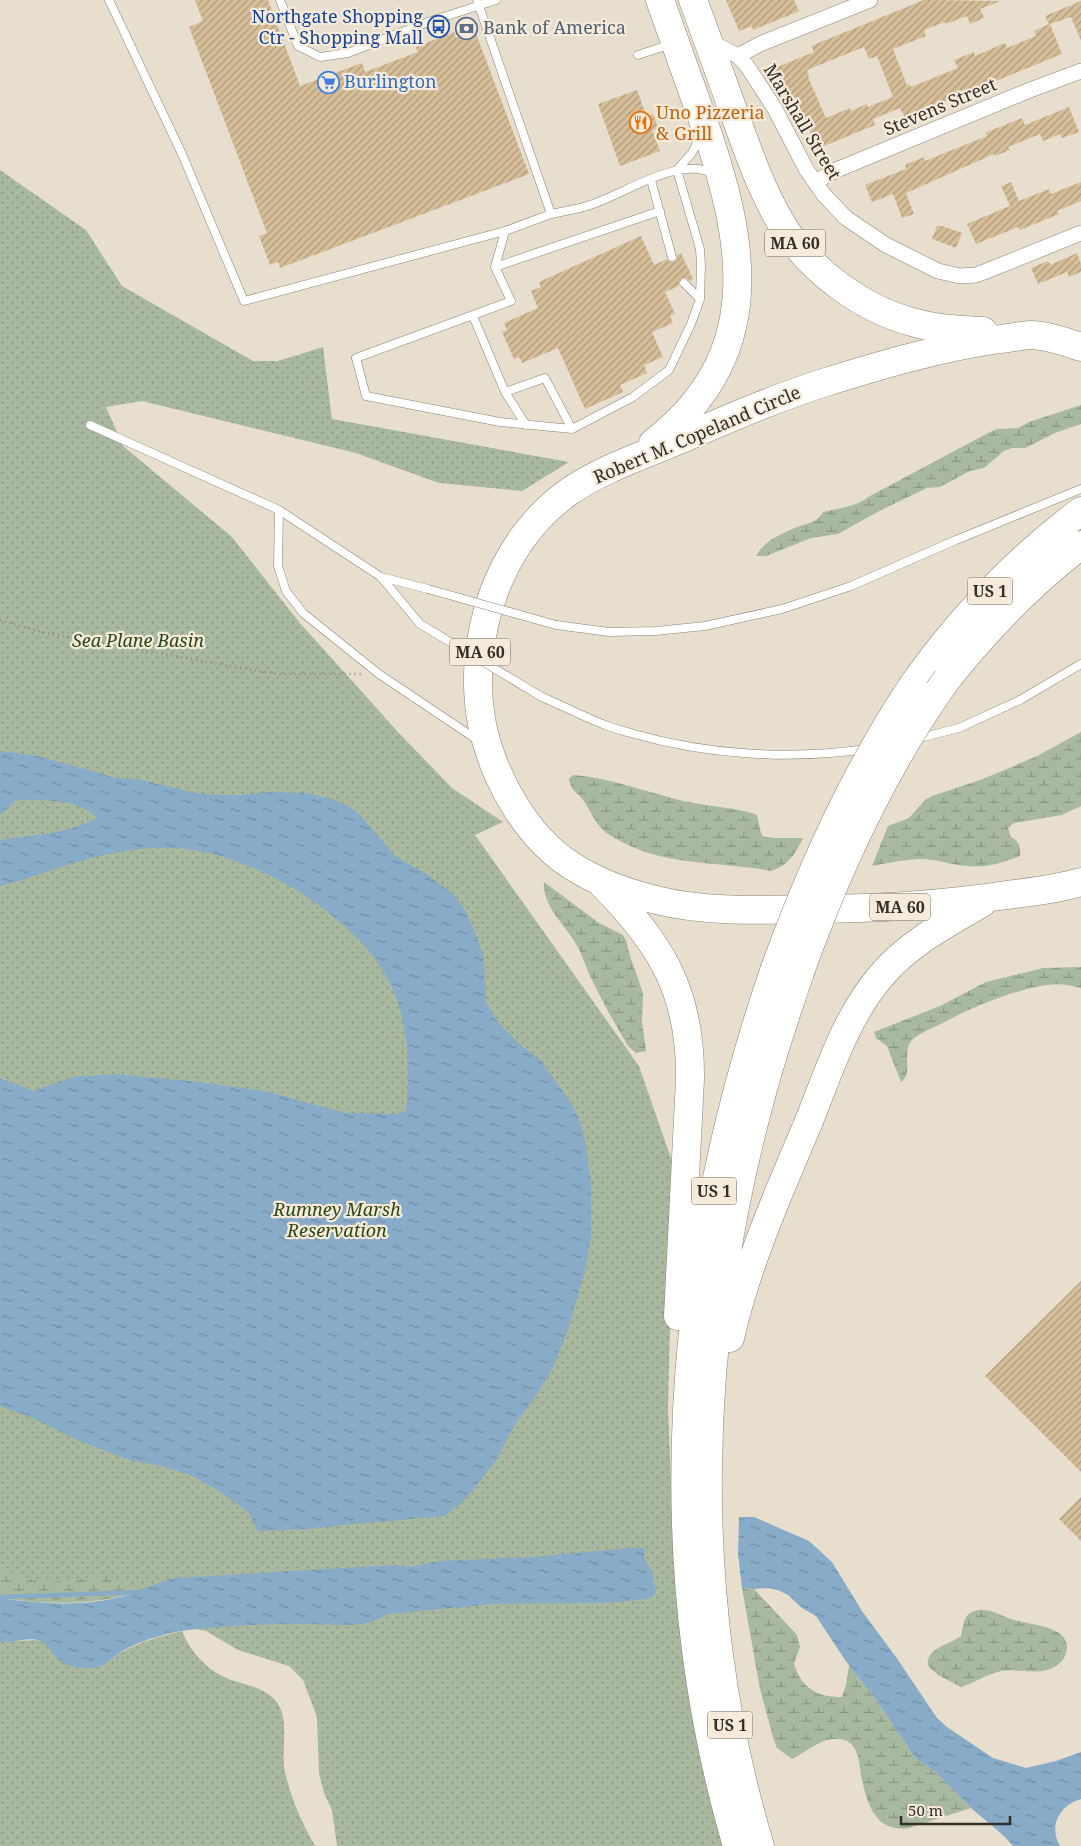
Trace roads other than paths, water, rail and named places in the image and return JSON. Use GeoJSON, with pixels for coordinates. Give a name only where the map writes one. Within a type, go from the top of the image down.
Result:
{"type":"FeatureCollection","features":[{"type":"Feature","properties":{"kind":"highway","name":"MA 60"},"geometry":{"type":"LineString","coordinates":[[615,466],[653,443],[675,424],[690,409],[711,382],[728,343],[736,308],[738,269],[734,230],[723,182],[660,0]]}},
{"type":"Feature","properties":{"kind":"highway","name":"MA 60"},"geometry":{"type":"LineString","coordinates":[[693,0],[766,196],[787,232],[823,272],[860,299],[885,312],[911,322],[949,329],[999,331],[1032,335]]}},
{"type":"Feature","properties":{"kind":"highway","name":"Robert M. Copeland Circle"},"geometry":{"type":"LineString","coordinates":[[1081,347],[1032,335],[951,347],[874,367],[765,404],[615,466],[579,485],[554,504],[521,541],[500,577],[484,622],[479,654],[478,692],[480,710],[489,748],[504,787],[526,821],[565,861],[596,879],[634,894],[683,905],[725,909],[884,908],[990,898],[1046,890],[1081,882]]}},
{"type":"Feature","properties":{"kind":"highway","name":"US 1"},"geometry":{"type":"LineString","coordinates":[[787,971],[798,907],[836,820],[878,738],[913,685],[955,629],[992,589],[1031,552],[1081,511]]}},
{"type":"Feature","properties":{"kind":"highway","name":"US 1"},"geometry":{"type":"LineString","coordinates":[[737,1846],[723,1796],[699,1672],[702,1602],[696,1520],[695,1313],[715,1189],[746,1057],[787,971],[835,884],[871,806],[912,731],[947,679],[981,638],[1012,605],[1051,569],[1081,545]]}},
{"type":"Feature","properties":{"kind":"highway"},"geometry":{"type":"LineString","coordinates":[[596,879],[627,910],[660,954],[676,986],[688,1032],[690,1079],[676,1368],[697,1417]]}},
{"type":"Feature","properties":{"kind":"highway"},"geometry":{"type":"LineString","coordinates":[[697,1417],[724,1366],[736,1313],[751,1264],[837,1053],[857,1010],[882,975],[913,945],[990,898]]}},
{"type":"Feature","properties":{"kind":"highway","name":"US 1"},"geometry":{"type":"LineString","coordinates":[[702,1602],[744,1788],[760,1846]]}},
{"type":"Feature","properties":{"kind":"street"},"geometry":{"type":"LineString","coordinates":[[738,56],[760,44],[870,0]]}},
{"type":"Feature","properties":{"kind":"street","name":"Marshall Street"},"geometry":{"type":"LineString","coordinates":[[708,40],[738,56],[747,66],[767,96],[798,155],[815,182],[835,207],[872,237],[938,271],[953,276],[976,275],[1081,233]]}},
{"type":"Feature","properties":{"kind":"street","name":"Stevens Street"},"geometry":{"type":"LineString","coordinates":[[815,182],[843,168],[1030,90],[1081,71]]}},
{"type":"Feature","properties":{"kind":"lane"},"geometry":{"type":"LineString","coordinates":[[110,0],[182,154],[244,300],[505,231],[551,214],[593,204],[677,170],[701,169],[718,176],[723,182]]}},
{"type":"Feature","properties":{"kind":"lane"},"geometry":{"type":"LineString","coordinates":[[280,0],[298,46],[320,57],[348,53],[479,3],[496,0]]}},
{"type":"Feature","properties":{"kind":"lane"},"geometry":{"type":"LineString","coordinates":[[479,3],[551,214]]}},
{"type":"Feature","properties":{"kind":"lane"},"geometry":{"type":"LineString","coordinates":[[638,55],[675,43]]}},
{"type":"Feature","properties":{"kind":"lane"},"geometry":{"type":"LineString","coordinates":[[677,170],[686,161],[698,142],[702,131],[702,117]]}},
{"type":"Feature","properties":{"kind":"lane"},"geometry":{"type":"LineString","coordinates":[[505,231],[495,267],[511,302],[356,358],[366,396],[500,422],[572,429],[633,397],[669,370],[691,324],[700,299],[700,250],[677,170]]}},
{"type":"Feature","properties":{"kind":"lane"},"geometry":{"type":"LineString","coordinates":[[651,180],[672,257]]}},
{"type":"Feature","properties":{"kind":"lane"},"geometry":{"type":"LineString","coordinates":[[495,267],[660,211]]}},
{"type":"Feature","properties":{"kind":"lane"},"geometry":{"type":"LineString","coordinates":[[684,283],[700,299]]}},
{"type":"Feature","properties":{"kind":"lane"},"geometry":{"type":"LineString","coordinates":[[473,316],[505,392],[526,425]]}},
{"type":"Feature","properties":{"kind":"lane"},"geometry":{"type":"LineString","coordinates":[[505,392],[545,378],[572,429]]}},
{"type":"Feature","properties":{"kind":"lane"},"geometry":{"type":"LineString","coordinates":[[90,425],[279,510],[381,577],[420,624],[542,697],[606,726],[661,742],[718,752],[780,754],[843,752],[882,746]]}},
{"type":"Feature","properties":{"kind":"lane"},"geometry":{"type":"LineString","coordinates":[[381,577],[556,625],[609,632],[656,631],[705,626],[782,609],[851,586],[956,540],[1081,489]]}},
{"type":"Feature","properties":{"kind":"lane"},"geometry":{"type":"LineString","coordinates":[[279,510],[278,566],[286,591],[303,613],[379,674],[489,748]]}},
{"type":"Feature","properties":{"kind":"lane"},"geometry":{"type":"LineString","coordinates":[[892,745],[959,728],[1020,700],[1081,664]]}},
{"type":"Feature","properties":{"kind":"water"},"geometry":{"type":"Polygon","coordinates":[[[0,751],[38,756],[116,778],[141,780],[195,793],[244,795],[267,792],[307,793],[331,799],[348,806],[359,814],[395,856],[428,875],[455,896],[466,912],[484,961],[486,1003],[498,1022],[517,1042],[541,1061],[571,1103],[579,1119],[585,1140],[591,1181],[591,1237],[585,1271],[567,1332],[553,1367],[539,1391],[515,1424],[495,1462],[466,1498],[445,1516],[308,1529],[258,1531],[249,1513],[219,1491],[188,1474],[113,1454],[75,1439],[28,1416],[0,1406],[0,1078],[33,1091],[73,1077],[114,1074],[190,1081],[265,1091],[345,1113],[394,1114],[402,1113],[406,1110],[408,1063],[405,1032],[398,1002],[377,961],[355,936],[329,913],[299,892],[267,874],[235,861],[203,852],[159,848],[130,850],[100,856],[0,886],[0,840],[62,831],[97,818],[89,811],[70,804],[37,800],[16,800],[0,815],[0,751]]]}},
{"type":"Feature","properties":{"kind":"water"},"geometry":{"type":"Polygon","coordinates":[[[739,1517],[754,1517],[809,1541],[832,1562],[862,1611],[937,1718],[947,1727],[993,1758],[1026,1768],[1056,1761],[1081,1752],[1081,1799],[1067,1806],[1058,1817],[1055,1831],[1060,1846],[1013,1846],[934,1771],[916,1759],[816,1616],[802,1608],[788,1595],[778,1590],[742,1588],[738,1554],[739,1517]]]}},
{"type":"Feature","properties":{"kind":"water"},"geometry":{"type":"Polygon","coordinates":[[[645,1548],[644,1558],[652,1572],[656,1592],[652,1597],[604,1603],[494,1604],[388,1614],[367,1623],[347,1625],[263,1625],[188,1630],[141,1642],[124,1650],[105,1664],[92,1668],[75,1667],[66,1664],[59,1660],[42,1641],[29,1639],[0,1642],[0,1598],[46,1603],[93,1602],[124,1596],[175,1578],[396,1565],[411,1567],[441,1561],[531,1557],[645,1548]]]}},
{"type":"Feature","properties":{"kind":"waterway"},"geometry":{"type":"LineString","coordinates":[[0,1597],[143,1592]]}},
{"type":"Feature","properties":{"kind":"place","name":"Northgate Shopping Ctr - Shopping Mall"},"geometry":{"type":"Point","coordinates":[439,27]}},
{"type":"Feature","properties":{"kind":"place","name":"Bank of America"},"geometry":{"type":"Point","coordinates":[467,28]}},
{"type":"Feature","properties":{"kind":"place","name":"Burlington"},"geometry":{"type":"Point","coordinates":[328,82]}},
{"type":"Feature","properties":{"kind":"place","name":"Uno Pizzeria & Grill"},"geometry":{"type":"Point","coordinates":[640,123]}},
{"type":"Feature","properties":{"kind":"park label","name":"Sea Plane Basin"},"geometry":{"type":"Point","coordinates":[138,641]}},
{"type":"Feature","properties":{"kind":"park label","name":"Rumney Marsh Reservation"},"geometry":{"type":"Point","coordinates":[337,1220]}}]}
